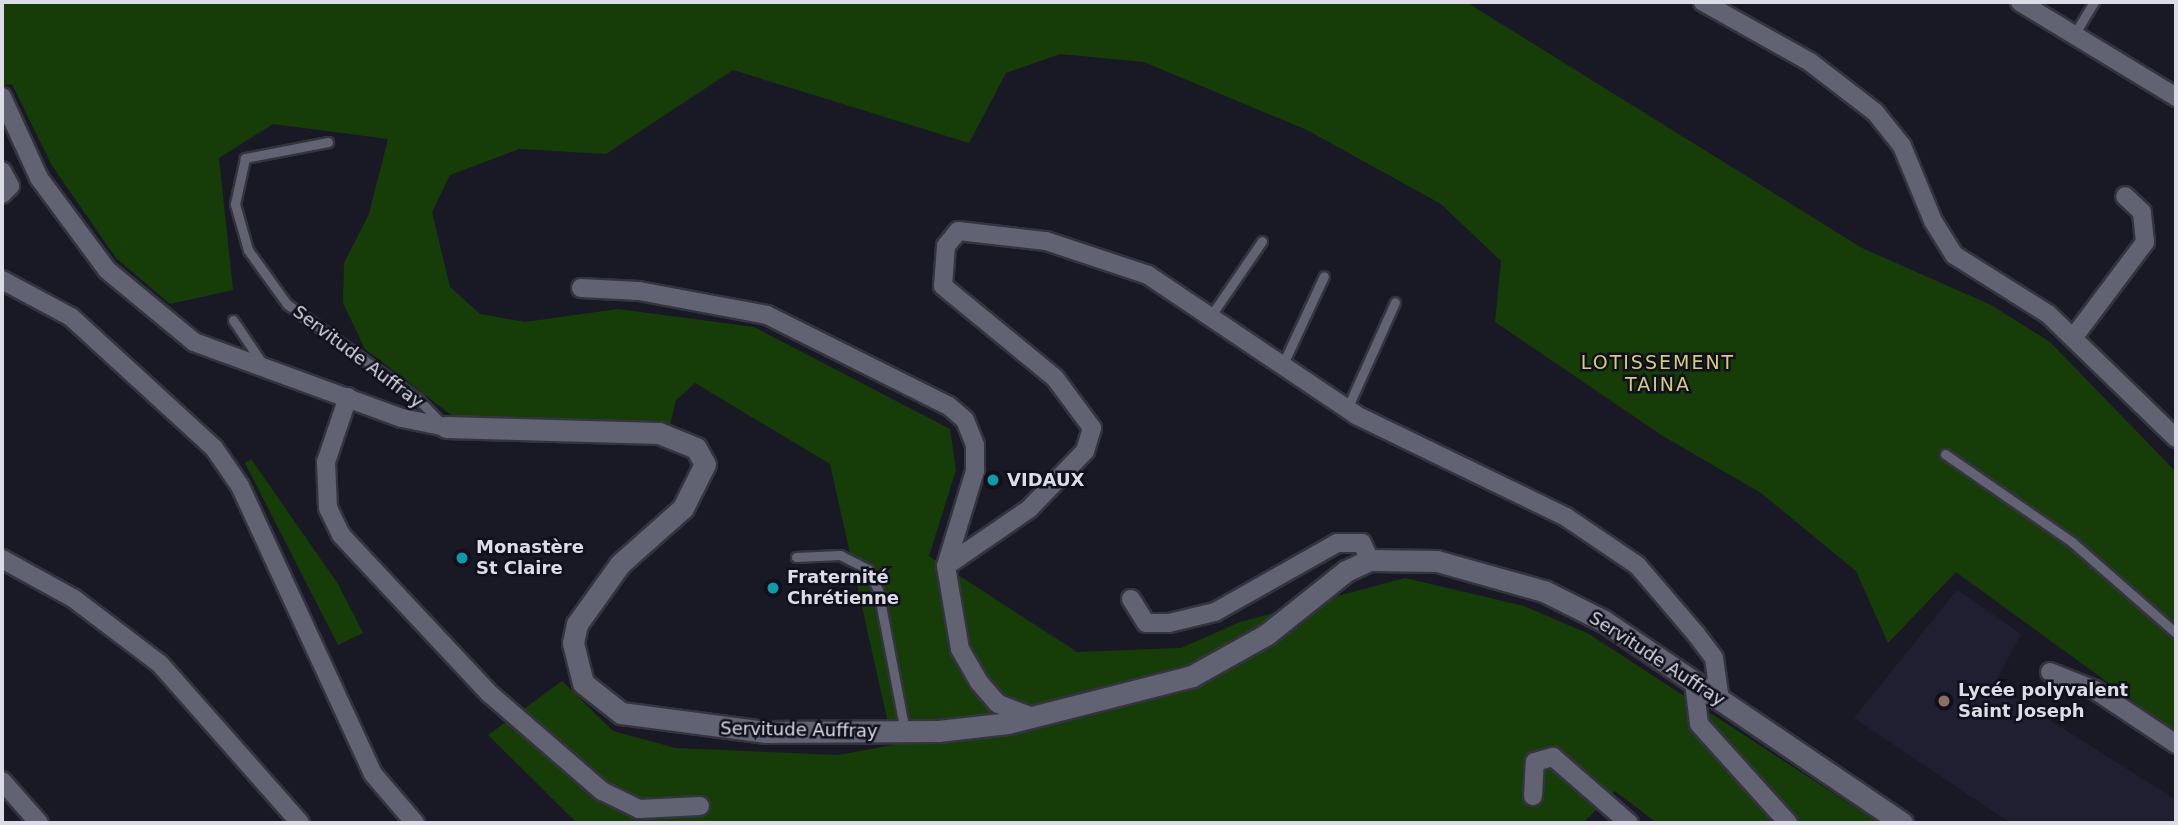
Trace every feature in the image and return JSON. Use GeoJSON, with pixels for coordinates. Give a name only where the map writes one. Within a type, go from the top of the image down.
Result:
{"type":"FeatureCollection","features":[{"type":"Feature","properties":{"kind":"street"},"geometry":{"type":"LineString","coordinates":[[1703,2],[1810,62],[1874,111],[1902,146],[1933,221],[1954,255],[2031,302],[2073,338],[2176,438]]}},
{"type":"Feature","properties":{"kind":"street"},"geometry":{"type":"LineString","coordinates":[[2020,2],[2176,97]]}},
{"type":"Feature","properties":{"kind":"street"},"geometry":{"type":"LineString","coordinates":[[2,97],[38,178],[107,270],[194,342],[262,363],[348,397],[446,428]]}},
{"type":"Feature","properties":{"kind":"street"},"geometry":{"type":"LineString","coordinates":[[2,171],[10,186],[2,194]]}},
{"type":"Feature","properties":{"kind":"street"},"geometry":{"type":"LineString","coordinates":[[2073,338],[2145,242],[2142,212],[2125,196]]}},
{"type":"Feature","properties":{"kind":"street"},"geometry":{"type":"LineString","coordinates":[[946,566],[1047,491],[1086,451],[1092,428],[1055,378],[943,286],[952,234],[1046,241],[1106,256],[1210,317],[1347,410],[1566,517],[1637,565],[1710,651],[1720,700]]}},
{"type":"Feature","properties":{"kind":"street"},"geometry":{"type":"LineString","coordinates":[[2,280],[71,317],[214,448],[240,486],[373,774],[415,823]]}},
{"type":"Feature","properties":{"kind":"street"},"geometry":{"type":"LineString","coordinates":[[582,288],[639,291],[767,315],[949,405],[965,420],[975,445],[975,471],[946,566],[960,649],[979,682],[999,704],[1035,718]]}},
{"type":"Feature","properties":{"kind":"street"},"geometry":{"type":"LineString","coordinates":[[348,397],[326,462],[328,508],[341,535],[490,694],[602,791],[639,808],[701,806]]}},
{"type":"Feature","properties":{"kind":"street","name":"Servitude Auffray"},"geometry":{"type":"LineString","coordinates":[[446,428],[659,433],[696,448],[705,464],[683,508],[620,564],[577,624],[576,666],[603,704],[621,713],[712,729],[905,731],[1035,718],[1192,677],[1258,640],[1346,571],[1370,561],[1437,561],[1544,591],[1604,621],[1902,823]]}},
{"type":"Feature","properties":{"kind":"street"},"geometry":{"type":"LineString","coordinates":[[1131,599],[1146,623],[1169,624],[1215,612],[1337,543],[1362,542],[1370,561]]}},
{"type":"Feature","properties":{"kind":"street"},"geometry":{"type":"LineString","coordinates":[[2,559],[73,598],[160,664],[300,823]]}},
{"type":"Feature","properties":{"kind":"street"},"geometry":{"type":"LineString","coordinates":[[2050,672],[2095,690],[2176,744]]}},
{"type":"Feature","properties":{"kind":"street"},"geometry":{"type":"LineString","coordinates":[[1694,683],[1699,724],[1788,823]]}},
{"type":"Feature","properties":{"kind":"street"},"geometry":{"type":"LineString","coordinates":[[1534,796],[1535,762],[1553,757],[1629,823]]}},
{"type":"Feature","properties":{"kind":"street"},"geometry":{"type":"LineString","coordinates":[[2,781],[39,823]]}},
{"type":"Feature","properties":{"kind":"lane"},"geometry":{"type":"LineString","coordinates":[[2074,35],[2094,2]]}},
{"type":"Feature","properties":{"kind":"lane","name":"Servitude Auffray"},"geometry":{"type":"LineString","coordinates":[[328,142],[245,158],[234,204],[248,250],[287,304],[417,398],[446,428]]}},
{"type":"Feature","properties":{"kind":"lane"},"geometry":{"type":"LineString","coordinates":[[1210,317],[1262,241]]}},
{"type":"Feature","properties":{"kind":"lane"},"geometry":{"type":"LineString","coordinates":[[1282,366],[1324,276]]}},
{"type":"Feature","properties":{"kind":"lane"},"geometry":{"type":"LineString","coordinates":[[1347,410],[1395,302]]}},
{"type":"Feature","properties":{"kind":"lane"},"geometry":{"type":"LineString","coordinates":[[233,320],[262,363]]}},
{"type":"Feature","properties":{"kind":"lane"},"geometry":{"type":"LineString","coordinates":[[1945,454],[2072,542],[2176,633]]}},
{"type":"Feature","properties":{"kind":"lane"},"geometry":{"type":"LineString","coordinates":[[796,557],[840,555],[868,569],[878,590],[905,731]]}},
{"type":"Feature","properties":{"kind":"shaded area","name":"Lycée polyvalent Saint Joseph"},"geometry":{"type":"Polygon","coordinates":[[[1957,590],[2021,634],[1994,685],[2176,800],[2176,823],[2011,823],[1854,718],[1957,590]]]}},
{"type":"Feature","properties":{"kind":"green space"},"geometry":{"type":"Polygon","coordinates":[[[2,2],[1466,2],[1862,248],[1991,305],[2050,342],[2176,472],[2176,732],[1956,572],[1888,643],[1856,571],[1761,493],[1663,436],[1495,322],[1501,261],[1441,204],[1307,130],[1144,62],[1060,54],[1006,73],[969,143],[733,70],[606,154],[519,149],[450,175],[432,212],[450,287],[480,314],[525,322],[618,309],[754,327],[950,429],[956,470],[929,556],[1077,652],[1181,648],[1240,622],[1405,578],[1524,606],[1589,634],[1879,823],[1657,823],[1615,791],[1583,823],[577,823],[488,735],[562,681],[613,731],[676,748],[838,755],[893,745],[830,464],[695,383],[676,400],[670,425],[454,417],[365,349],[343,303],[344,263],[369,214],[388,139],[273,124],[219,158],[233,290],[170,304],[116,258],[51,164],[12,84],[2,86],[2,2]]]}},
{"type":"Feature","properties":{"kind":"green space"},"geometry":{"type":"Polygon","coordinates":[[[251,459],[338,584],[363,633],[338,645],[245,463],[251,459]]]}},
{"type":"Feature","properties":{"kind":"place","name":"VIDAUX"},"geometry":{"type":"Point","coordinates":[993,480]}},
{"type":"Feature","properties":{"kind":"place","name":"Monastère St Claire"},"geometry":{"type":"Point","coordinates":[462,558]}},
{"type":"Feature","properties":{"kind":"place","name":"Fraternité Chrétienne"},"geometry":{"type":"Point","coordinates":[773,588]}},
{"type":"Feature","properties":{"kind":"place","name":"Lycée polyvalent Saint Joseph"},"geometry":{"type":"Point","coordinates":[1944,701]}},
{"type":"Feature","properties":{"kind":"district","name":"LOTISSEMENT TAINA"},"geometry":{"type":"Point","coordinates":[1658,374]}}]}
